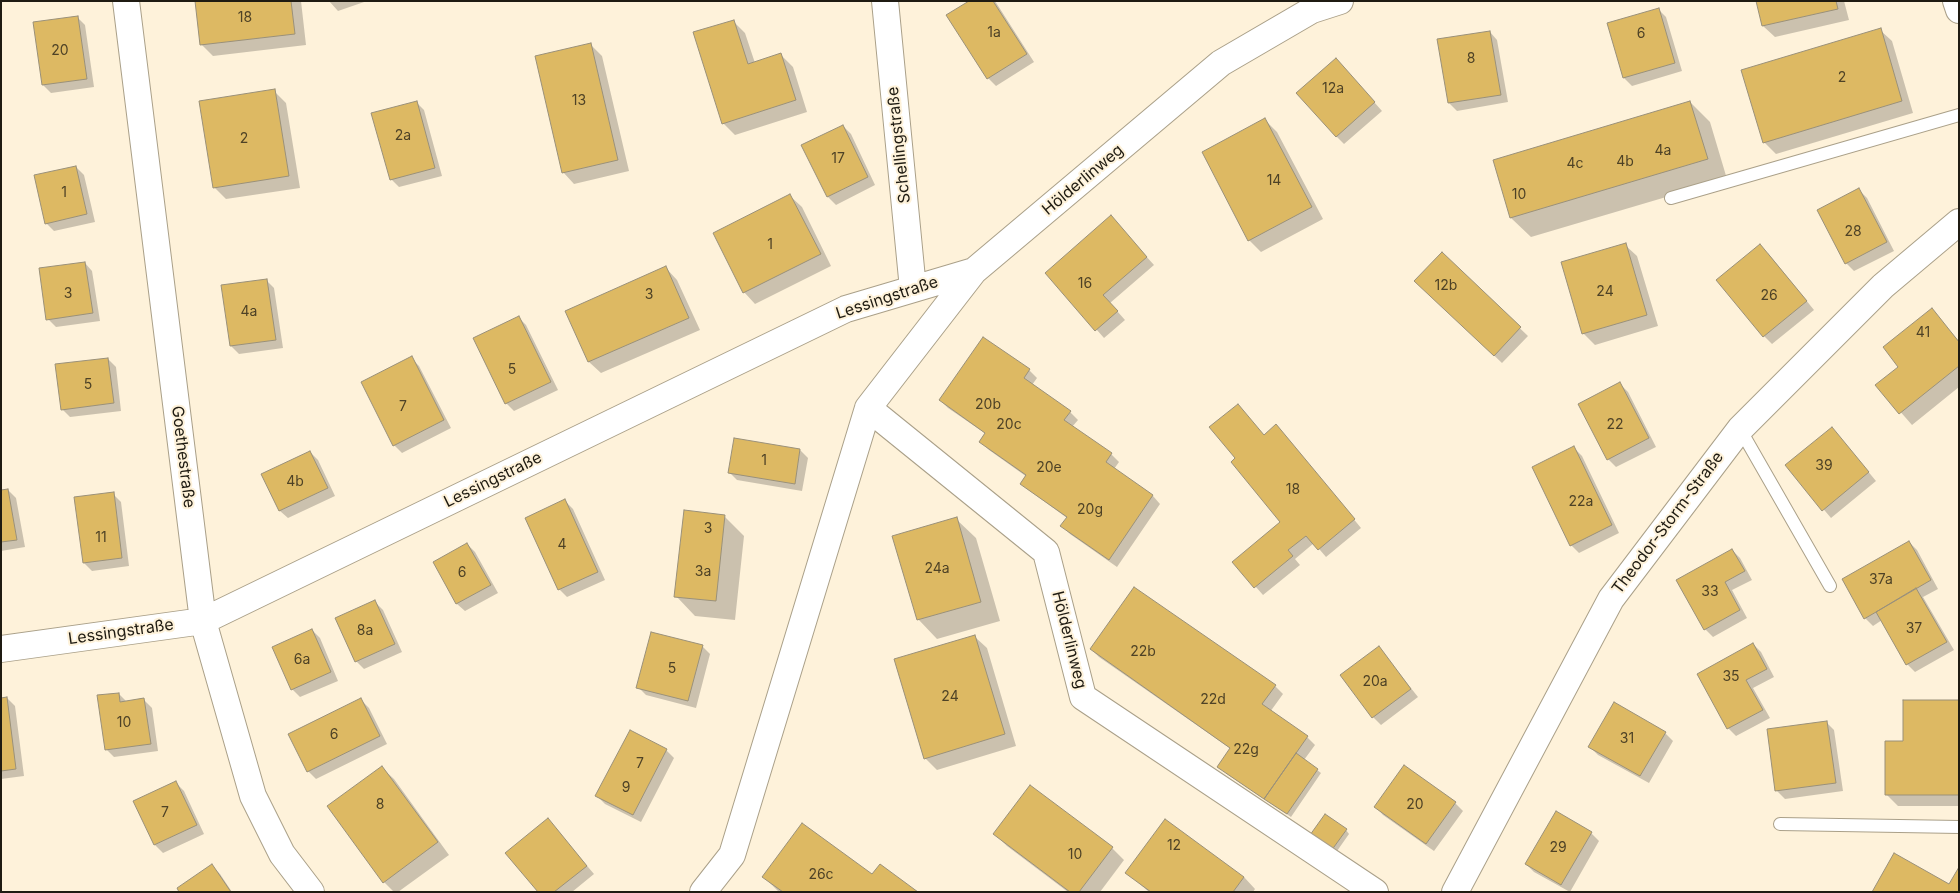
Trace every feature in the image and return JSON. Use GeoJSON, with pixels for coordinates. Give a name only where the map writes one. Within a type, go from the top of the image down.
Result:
{"type":"FeatureCollection","features":[{"type":"Feature","properties":{"kind":"street","name":"Goethestraße"},"geometry":{"type":"LineString","coordinates":[[126,1],[203,621],[253,796],[282,854],[311,892]]}},
{"type":"Feature","properties":{"kind":"street","name":"Schellingstraße"},"geometry":{"type":"LineString","coordinates":[[885,1],[913,289]]}},
{"type":"Feature","properties":{"kind":"street","name":"Hölderlinweg"},"geometry":{"type":"LineString","coordinates":[[703,892],[732,855],[868,408],[974,271],[1222,63],[1312,10],[1340,1]]}},
{"type":"Feature","properties":{"kind":"street"},"geometry":{"type":"LineString","coordinates":[[1956,1],[1959,10]]}},
{"type":"Feature","properties":{"kind":"street","name":"Theodor-Storm-Straße"},"geometry":{"type":"LineString","coordinates":[[1462,890],[1611,599],[1740,429],[1883,286],[1959,222]]}},
{"type":"Feature","properties":{"kind":"street","name":"Lessingstraße"},"geometry":{"type":"LineString","coordinates":[[1,649],[203,621],[846,309],[974,271]]}},
{"type":"Feature","properties":{"kind":"street","name":"Hölderlinweg"},"geometry":{"type":"LineString","coordinates":[[868,408],[1046,552],[1083,698],[1375,892]]}},
{"type":"Feature","properties":{"kind":"lane"},"geometry":{"type":"LineString","coordinates":[[1671,198],[1959,115]]}},
{"type":"Feature","properties":{"kind":"lane"},"geometry":{"type":"LineString","coordinates":[[1740,429],[1830,586]]}},
{"type":"Feature","properties":{"kind":"lane"},"geometry":{"type":"LineString","coordinates":[[1780,824],[1959,826]]}},
{"type":"Feature","properties":{"kind":"building"},"geometry":{"type":"Polygon","coordinates":[[[195,1],[291,1],[295,34],[200,45],[195,1]]]}},
{"type":"Feature","properties":{"kind":"building"},"geometry":{"type":"Polygon","coordinates":[[[969,1],[993,1],[1027,54],[987,79],[946,15],[969,1]]]}},
{"type":"Feature","properties":{"kind":"building"},"geometry":{"type":"Polygon","coordinates":[[[1756,1],[1836,1],[1838,9],[1762,26],[1756,1]]]}},
{"type":"Feature","properties":{"kind":"building"},"geometry":{"type":"Polygon","coordinates":[[[1659,8],[1675,63],[1623,78],[1607,23],[1659,8]]]}},
{"type":"Feature","properties":{"kind":"building"},"geometry":{"type":"Polygon","coordinates":[[[78,16],[87,79],[42,85],[33,22],[78,16]]]}},
{"type":"Feature","properties":{"kind":"building"},"geometry":{"type":"Polygon","coordinates":[[[734,20],[748,64],[781,53],[796,100],[722,124],[693,32],[734,20]]]}},
{"type":"Feature","properties":{"kind":"building"},"geometry":{"type":"Polygon","coordinates":[[[1881,28],[1902,101],[1763,143],[1741,70],[1881,28]]]}},
{"type":"Feature","properties":{"kind":"building"},"geometry":{"type":"Polygon","coordinates":[[[1490,31],[1501,95],[1448,103],[1437,39],[1490,31]]]}},
{"type":"Feature","properties":{"kind":"building"},"geometry":{"type":"Polygon","coordinates":[[[591,43],[618,160],[562,173],[535,56],[591,43]]]}},
{"type":"Feature","properties":{"kind":"building"},"geometry":{"type":"Polygon","coordinates":[[[1336,58],[1375,102],[1336,137],[1296,93],[1336,58]]]}},
{"type":"Feature","properties":{"kind":"building"},"geometry":{"type":"Polygon","coordinates":[[[275,89],[289,176],[213,188],[199,101],[275,89]]]}},
{"type":"Feature","properties":{"kind":"building"},"geometry":{"type":"Polygon","coordinates":[[[417,101],[435,168],[390,180],[371,113],[417,101]]]}},
{"type":"Feature","properties":{"kind":"building"},"geometry":{"type":"Polygon","coordinates":[[[1690,101],[1708,159],[1510,218],[1493,160],[1690,101]]]}},
{"type":"Feature","properties":{"kind":"building"},"geometry":{"type":"Polygon","coordinates":[[[1265,118],[1312,207],[1248,241],[1202,152],[1265,118]]]}},
{"type":"Feature","properties":{"kind":"building"},"geometry":{"type":"Polygon","coordinates":[[[843,125],[868,177],[827,197],[801,145],[843,125]]]}},
{"type":"Feature","properties":{"kind":"building"},"geometry":{"type":"Polygon","coordinates":[[[76,166],[87,214],[45,224],[34,175],[76,166]]]}},
{"type":"Feature","properties":{"kind":"building"},"geometry":{"type":"Polygon","coordinates":[[[1859,188],[1887,242],[1845,264],[1817,210],[1859,188]]]}},
{"type":"Feature","properties":{"kind":"building"},"geometry":{"type":"Polygon","coordinates":[[[790,194],[821,254],[743,293],[713,233],[790,194]]]}},
{"type":"Feature","properties":{"kind":"building"},"geometry":{"type":"Polygon","coordinates":[[[1111,215],[1147,257],[1103,295],[1118,311],[1095,331],[1045,273],[1111,215]]]}},
{"type":"Feature","properties":{"kind":"building"},"geometry":{"type":"Polygon","coordinates":[[[1626,243],[1647,315],[1582,334],[1561,262],[1626,243]]]}},
{"type":"Feature","properties":{"kind":"building"},"geometry":{"type":"Polygon","coordinates":[[[1760,244],[1807,301],[1763,337],[1716,280],[1760,244]]]}},
{"type":"Feature","properties":{"kind":"building"},"geometry":{"type":"Polygon","coordinates":[[[1442,252],[1521,327],[1494,356],[1414,281],[1442,252]]]}},
{"type":"Feature","properties":{"kind":"building"},"geometry":{"type":"Polygon","coordinates":[[[85,262],[93,313],[46,320],[39,268],[85,262]]]}},
{"type":"Feature","properties":{"kind":"building"},"geometry":{"type":"Polygon","coordinates":[[[666,266],[689,318],[588,362],[565,311],[666,266]]]}},
{"type":"Feature","properties":{"kind":"building"},"geometry":{"type":"Polygon","coordinates":[[[267,279],[276,340],[230,346],[221,285],[267,279]]]}},
{"type":"Feature","properties":{"kind":"building"},"geometry":{"type":"Polygon","coordinates":[[[1932,308],[1959,342],[1959,366],[1899,414],[1875,385],[1898,367],[1883,347],[1932,308]]]}},
{"type":"Feature","properties":{"kind":"building"},"geometry":{"type":"Polygon","coordinates":[[[519,316],[551,382],[505,404],[473,338],[519,316]]]}},
{"type":"Feature","properties":{"kind":"building"},"geometry":{"type":"Polygon","coordinates":[[[983,337],[1030,369],[1024,378],[1071,411],[1064,420],[1112,453],[1106,462],[1153,495],[1109,560],[1060,526],[1067,517],[1020,484],[1026,475],[979,442],[985,433],[939,400],[983,337]]]}},
{"type":"Feature","properties":{"kind":"building"},"geometry":{"type":"Polygon","coordinates":[[[412,356],[444,420],[393,446],[361,382],[412,356]]]}},
{"type":"Feature","properties":{"kind":"building"},"geometry":{"type":"Polygon","coordinates":[[[108,358],[114,403],[61,410],[55,364],[108,358]]]}},
{"type":"Feature","properties":{"kind":"building"},"geometry":{"type":"Polygon","coordinates":[[[1620,382],[1649,438],[1607,460],[1578,404],[1620,382]]]}},
{"type":"Feature","properties":{"kind":"building"},"geometry":{"type":"Polygon","coordinates":[[[1238,404],[1264,435],[1276,424],[1355,519],[1318,550],[1306,536],[1288,550],[1293,556],[1254,588],[1232,562],[1280,522],[1231,462],[1235,458],[1209,427],[1238,404]]]}},
{"type":"Feature","properties":{"kind":"building"},"geometry":{"type":"Polygon","coordinates":[[[1832,427],[1869,472],[1822,511],[1785,465],[1832,427]]]}},
{"type":"Feature","properties":{"kind":"building"},"geometry":{"type":"Polygon","coordinates":[[[734,438],[800,449],[795,484],[728,473],[734,438]]]}},
{"type":"Feature","properties":{"kind":"building"},"geometry":{"type":"Polygon","coordinates":[[[1574,446],[1612,525],[1570,546],[1532,467],[1574,446]]]}},
{"type":"Feature","properties":{"kind":"building"},"geometry":{"type":"Polygon","coordinates":[[[310,451],[328,488],[279,511],[261,474],[310,451]]]}},
{"type":"Feature","properties":{"kind":"building"},"geometry":{"type":"Polygon","coordinates":[[[8,489],[17,540],[1,542],[1,490],[8,489]]]}},
{"type":"Feature","properties":{"kind":"building"},"geometry":{"type":"Polygon","coordinates":[[[114,492],[122,558],[83,563],[74,497],[114,492]]]}},
{"type":"Feature","properties":{"kind":"building"},"geometry":{"type":"Polygon","coordinates":[[[565,499],[598,572],[558,590],[525,518],[565,499]]]}},
{"type":"Feature","properties":{"kind":"building"},"geometry":{"type":"Polygon","coordinates":[[[684,510],[725,515],[716,601],[674,597],[684,510]]]}},
{"type":"Feature","properties":{"kind":"building"},"geometry":{"type":"Polygon","coordinates":[[[957,517],[981,602],[917,620],[892,536],[957,517]]]}},
{"type":"Feature","properties":{"kind":"building"},"geometry":{"type":"Polygon","coordinates":[[[1909,541],[1931,580],[1864,619],[1842,579],[1909,541]]]}},
{"type":"Feature","properties":{"kind":"building"},"geometry":{"type":"Polygon","coordinates":[[[467,543],[491,585],[456,604],[433,562],[467,543]]]}},
{"type":"Feature","properties":{"kind":"building"},"geometry":{"type":"Polygon","coordinates":[[[1732,549],[1745,571],[1725,582],[1740,610],[1704,630],[1676,580],[1732,549]]]}},
{"type":"Feature","properties":{"kind":"building"},"geometry":{"type":"Polygon","coordinates":[[[1134,587],[1276,685],[1262,704],[1308,736],[1264,799],[1217,767],[1230,748],[1090,649],[1134,587]]]}},
{"type":"Feature","properties":{"kind":"building"},"geometry":{"type":"Polygon","coordinates":[[[1916,588],[1947,642],[1906,665],[1876,612],[1916,588]]]}},
{"type":"Feature","properties":{"kind":"building"},"geometry":{"type":"Polygon","coordinates":[[[375,600],[395,644],[355,662],[335,618],[375,600]]]}},
{"type":"Feature","properties":{"kind":"building"},"geometry":{"type":"Polygon","coordinates":[[[312,629],[331,672],[291,690],[272,647],[312,629]]]}},
{"type":"Feature","properties":{"kind":"building"},"geometry":{"type":"Polygon","coordinates":[[[651,632],[703,645],[688,701],[636,688],[651,632]]]}},
{"type":"Feature","properties":{"kind":"building"},"geometry":{"type":"Polygon","coordinates":[[[975,635],[1005,734],[924,759],[894,659],[975,635]]]}},
{"type":"Feature","properties":{"kind":"building"},"geometry":{"type":"Polygon","coordinates":[[[1753,643],[1767,669],[1746,680],[1763,710],[1727,729],[1697,674],[1753,643]]]}},
{"type":"Feature","properties":{"kind":"building"},"geometry":{"type":"Polygon","coordinates":[[[1379,646],[1411,689],[1372,718],[1340,675],[1379,646]]]}},
{"type":"Feature","properties":{"kind":"building"},"geometry":{"type":"Polygon","coordinates":[[[119,693],[120,702],[144,698],[151,744],[105,750],[97,695],[119,693]]]}},
{"type":"Feature","properties":{"kind":"building"},"geometry":{"type":"Polygon","coordinates":[[[7,697],[16,769],[1,771],[1,698],[7,697]]]}},
{"type":"Feature","properties":{"kind":"building"},"geometry":{"type":"Polygon","coordinates":[[[361,698],[380,736],[307,772],[288,734],[361,698]]]}},
{"type":"Feature","properties":{"kind":"building"},"geometry":{"type":"Polygon","coordinates":[[[1903,700],[1959,700],[1959,795],[1885,795],[1885,741],[1903,741],[1903,700]]]}},
{"type":"Feature","properties":{"kind":"building"},"geometry":{"type":"Polygon","coordinates":[[[1614,702],[1666,732],[1640,776],[1588,747],[1614,702]]]}},
{"type":"Feature","properties":{"kind":"building"},"geometry":{"type":"Polygon","coordinates":[[[1827,721],[1836,783],[1775,791],[1767,729],[1827,721]]]}},
{"type":"Feature","properties":{"kind":"building"},"geometry":{"type":"Polygon","coordinates":[[[630,730],[667,749],[633,815],[595,796],[630,730]]]}},
{"type":"Feature","properties":{"kind":"building"},"geometry":{"type":"Polygon","coordinates":[[[1296,753],[1318,769],[1287,814],[1264,799],[1296,753]]]}},
{"type":"Feature","properties":{"kind":"building"},"geometry":{"type":"Polygon","coordinates":[[[1404,765],[1456,802],[1426,844],[1374,807],[1404,765]]]}},
{"type":"Feature","properties":{"kind":"building"},"geometry":{"type":"Polygon","coordinates":[[[382,766],[438,842],[383,883],[327,806],[382,766]]]}},
{"type":"Feature","properties":{"kind":"building"},"geometry":{"type":"Polygon","coordinates":[[[176,781],[197,825],[154,845],[133,801],[176,781]]]}},
{"type":"Feature","properties":{"kind":"building"},"geometry":{"type":"Polygon","coordinates":[[[1030,785],[1113,847],[1079,892],[1070,892],[993,834],[1030,785]]]}},
{"type":"Feature","properties":{"kind":"building"},"geometry":{"type":"Polygon","coordinates":[[[1556,811],[1592,832],[1561,885],[1525,864],[1556,811]]]}},
{"type":"Feature","properties":{"kind":"building"},"geometry":{"type":"Polygon","coordinates":[[[1325,814],[1347,829],[1326,858],[1305,842],[1325,814]]]}},
{"type":"Feature","properties":{"kind":"building"},"geometry":{"type":"Polygon","coordinates":[[[548,818],[587,866],[554,892],[538,892],[505,853],[548,818]]]}},
{"type":"Feature","properties":{"kind":"building"},"geometry":{"type":"Polygon","coordinates":[[[1165,819],[1244,877],[1233,892],[1151,892],[1125,873],[1165,819]]]}},
{"type":"Feature","properties":{"kind":"building"},"geometry":{"type":"Polygon","coordinates":[[[802,823],[872,874],[880,864],[918,892],[783,892],[762,877],[802,823]]]}},
{"type":"Feature","properties":{"kind":"building"},"geometry":{"type":"Polygon","coordinates":[[[1894,853],[1949,884],[1959,867],[1959,892],[1872,892],[1894,853]]]}},
{"type":"Feature","properties":{"kind":"building"},"geometry":{"type":"Polygon","coordinates":[[[212,864],[231,892],[179,892],[177,888],[212,864]]]}}]}
